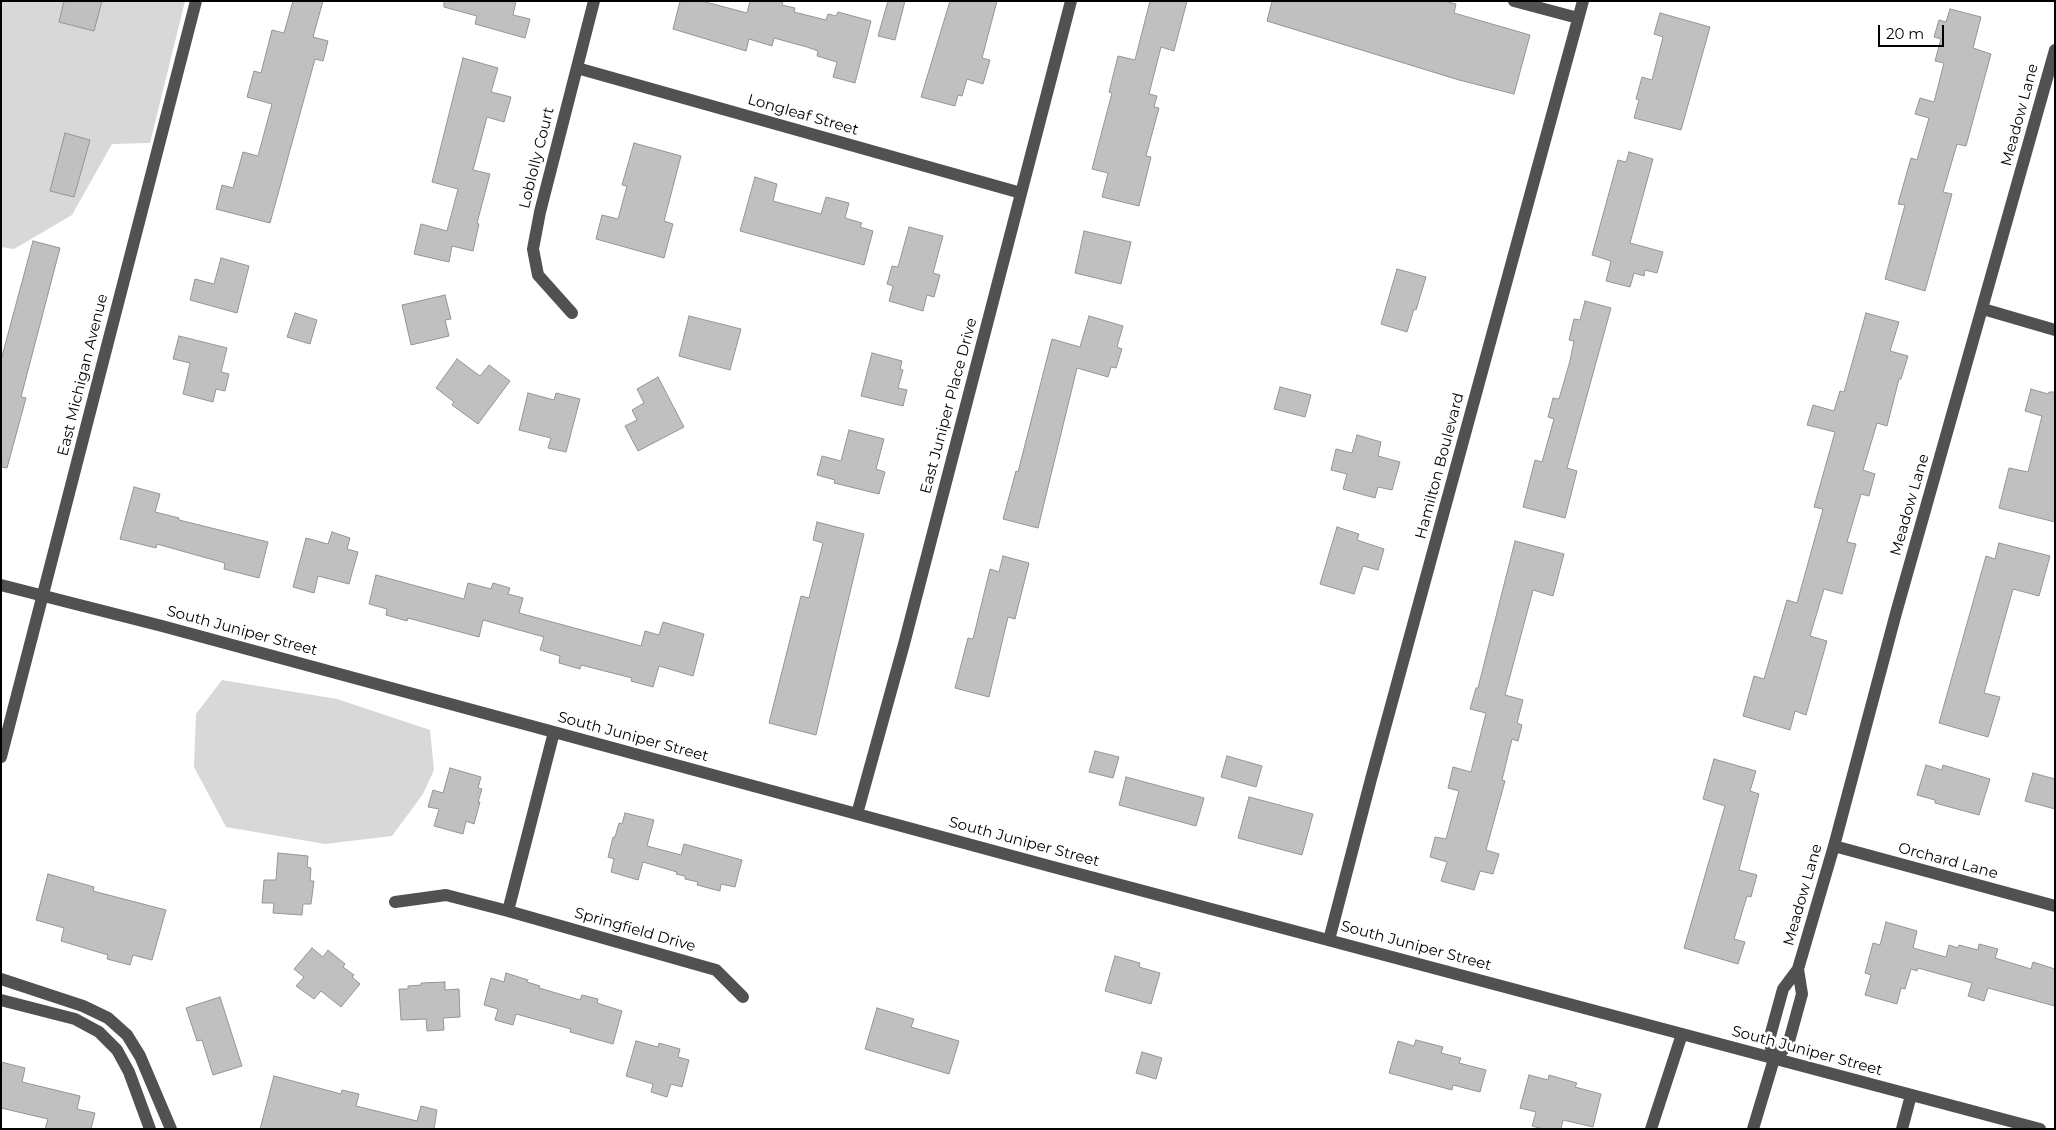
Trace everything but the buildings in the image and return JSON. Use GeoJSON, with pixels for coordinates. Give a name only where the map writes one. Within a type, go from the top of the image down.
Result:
{"type":"FeatureCollection","features":[{"type":"Feature","properties":{"kind":"street","name":"East Michigan Avenue"},"geometry":{"type":"LineString","coordinates":[[1,757],[196,1]]}},
{"type":"Feature","properties":{"kind":"street","name":"Loblolly Court"},"geometry":{"type":"LineString","coordinates":[[572,313],[538,275],[533,248],[540,212],[594,1]]}},
{"type":"Feature","properties":{"kind":"street"},"geometry":{"type":"LineString","coordinates":[[1514,1],[1578,18]]}},
{"type":"Feature","properties":{"kind":"street","name":"Hamilton Boulevard"},"geometry":{"type":"LineString","coordinates":[[1329,940],[1376,760],[1583,1]]}},
{"type":"Feature","properties":{"kind":"street","name":"East Juniper Place Drive"},"geometry":{"type":"LineString","coordinates":[[857,814],[904,644],[1071,4]]}},
{"type":"Feature","properties":{"kind":"street","name":"Meadow Lane"},"geometry":{"type":"LineString","coordinates":[[1774,1059],[1769,1040],[1783,989],[1798,969],[1834,846],[1896,613],[2055,50]]}},
{"type":"Feature","properties":{"kind":"street","name":"Longleaf Street"},"geometry":{"type":"LineString","coordinates":[[576,68],[1021,193]]}},
{"type":"Feature","properties":{"kind":"street"},"geometry":{"type":"LineString","coordinates":[[1983,309],[2055,330]]}},
{"type":"Feature","properties":{"kind":"street","name":"South Juniper Street"},"geometry":{"type":"LineString","coordinates":[[1,585],[2040,1129]]}},
{"type":"Feature","properties":{"kind":"street"},"geometry":{"type":"LineString","coordinates":[[508,911],[554,732]]}},
{"type":"Feature","properties":{"kind":"street","name":"Orchard Lane"},"geometry":{"type":"LineString","coordinates":[[1834,846],[2055,906]]}},
{"type":"Feature","properties":{"kind":"street","name":"Springfield Drive"},"geometry":{"type":"LineString","coordinates":[[395,902],[446,895],[508,911],[716,970],[743,997]]}},
{"type":"Feature","properties":{"kind":"street","name":"Meadow Lane"},"geometry":{"type":"LineString","coordinates":[[1774,1059],[1788,1045],[1802,994],[1798,969]]}},
{"type":"Feature","properties":{"kind":"street"},"geometry":{"type":"LineString","coordinates":[[1,979],[83,1006],[108,1018],[127,1035],[140,1056],[171,1129]]}},
{"type":"Feature","properties":{"kind":"street"},"geometry":{"type":"LineString","coordinates":[[1,1000],[75,1018],[99,1032],[117,1050],[129,1072],[150,1129]]}},
{"type":"Feature","properties":{"kind":"street"},"geometry":{"type":"LineString","coordinates":[[1651,1129],[1682,1034]]}},
{"type":"Feature","properties":{"kind":"street"},"geometry":{"type":"LineString","coordinates":[[1753,1129],[1774,1059]]}},
{"type":"Feature","properties":{"kind":"street"},"geometry":{"type":"LineString","coordinates":[[1902,1129],[1911,1095]]}},
{"type":"Feature","properties":{"kind":"shaded area"},"geometry":{"type":"Polygon","coordinates":[[[1,1],[185,1],[150,143],[112,144],[72,215],[14,249],[1,247],[1,1]]]}},
{"type":"Feature","properties":{"kind":"shaded area"},"geometry":{"type":"Polygon","coordinates":[[[222,680],[337,699],[430,730],[434,770],[423,794],[392,836],[325,844],[226,827],[194,767],[196,714],[222,680]]]}}]}
